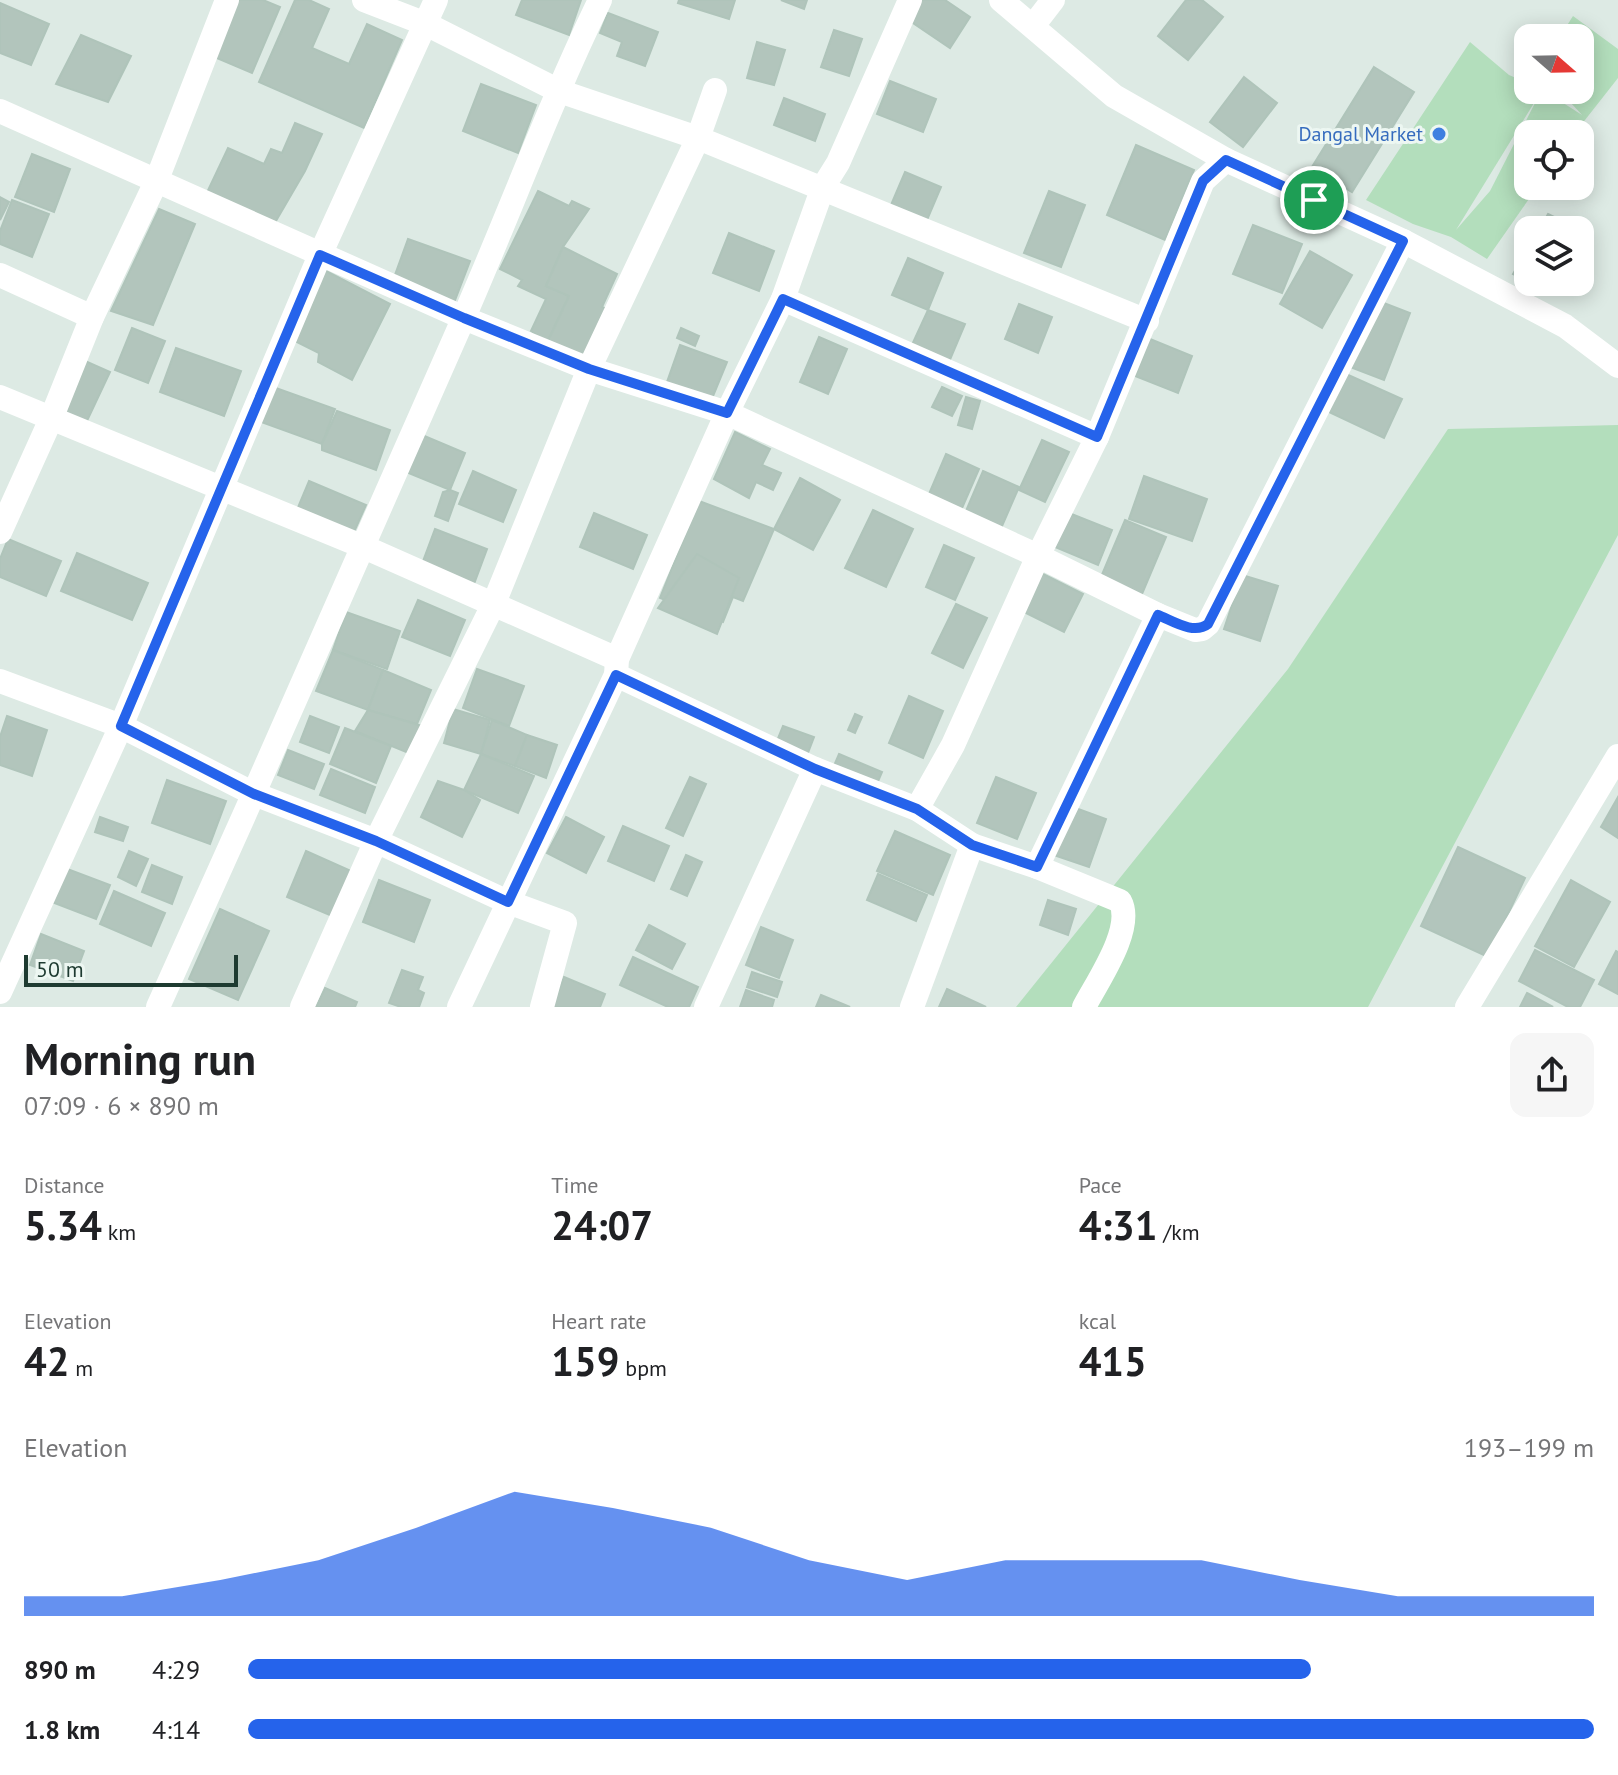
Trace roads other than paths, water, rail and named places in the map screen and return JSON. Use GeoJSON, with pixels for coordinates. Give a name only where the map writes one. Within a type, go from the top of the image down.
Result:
{"type":"FeatureCollection","features":[{"type":"Feature","properties":{"kind":"street"},"geometry":{"type":"LineString","coordinates":[[0,532],[51,419],[92,317],[156,182],[227,0]]}},
{"type":"Feature","properties":{"kind":"street"},"geometry":{"type":"LineString","coordinates":[[364,0],[426,24],[559,91],[698,138],[1147,321]]}},
{"type":"Feature","properties":{"kind":"street"},"geometry":{"type":"LineString","coordinates":[[0,992],[121,726],[320,255],[436,0]]}},
{"type":"Feature","properties":{"kind":"street"},"geometry":{"type":"LineString","coordinates":[[158,1007],[364,547],[600,0]]}},
{"type":"Feature","properties":{"kind":"street"},"geometry":{"type":"LineString","coordinates":[[459,1007],[617,667],[727,413],[783,299],[823,187],[838,163],[910,0]]}},
{"type":"Feature","properties":{"kind":"street"},"geometry":{"type":"LineString","coordinates":[[1001,0],[1114,96],[1226,160],[1403,241],[1565,326],[1618,366]]}},
{"type":"Feature","properties":{"kind":"street"},"geometry":{"type":"LineString","coordinates":[[1033,26],[1053,0]]}},
{"type":"Feature","properties":{"kind":"street"},"geometry":{"type":"LineString","coordinates":[[302,1007],[376,841],[494,603],[589,369],[698,138],[715,90]]}},
{"type":"Feature","properties":{"kind":"street"},"geometry":{"type":"LineString","coordinates":[[0,111],[464,318],[589,369],[727,413],[1195,630],[1208,624],[1403,241]]}},
{"type":"Feature","properties":{"kind":"street"},"geometry":{"type":"LineString","coordinates":[[917,809],[953,745],[1038,556],[1097,437],[1203,181],[1226,160]]}},
{"type":"Feature","properties":{"kind":"street"},"geometry":{"type":"LineString","coordinates":[[0,275],[92,317]]}},
{"type":"Feature","properties":{"kind":"street"},"geometry":{"type":"LineString","coordinates":[[783,299],[1097,437]]}},
{"type":"Feature","properties":{"kind":"street"},"geometry":{"type":"LineString","coordinates":[[0,397],[494,603],[815,769],[917,809],[972,845],[1037,867],[1120,901],[1124,909],[1120,938],[1084,1007]]}},
{"type":"Feature","properties":{"kind":"street"},"geometry":{"type":"LineString","coordinates":[[1037,867],[1158,615]]}},
{"type":"Feature","properties":{"kind":"street"},"geometry":{"type":"LineString","coordinates":[[0,681],[121,726],[254,794],[376,841],[508,902],[565,923],[542,1007]]}},
{"type":"Feature","properties":{"kind":"street"},"geometry":{"type":"LineString","coordinates":[[1467,1007],[1618,756]]}},
{"type":"Feature","properties":{"kind":"street"},"geometry":{"type":"LineString","coordinates":[[706,1007],[815,769]]}},
{"type":"Feature","properties":{"kind":"street"},"geometry":{"type":"LineString","coordinates":[[912,1007],[972,845]]}},
{"type":"Feature","properties":{"kind":"place","name":"Dangal Market"},"geometry":{"type":"Point","coordinates":[1439,134]}}]}
